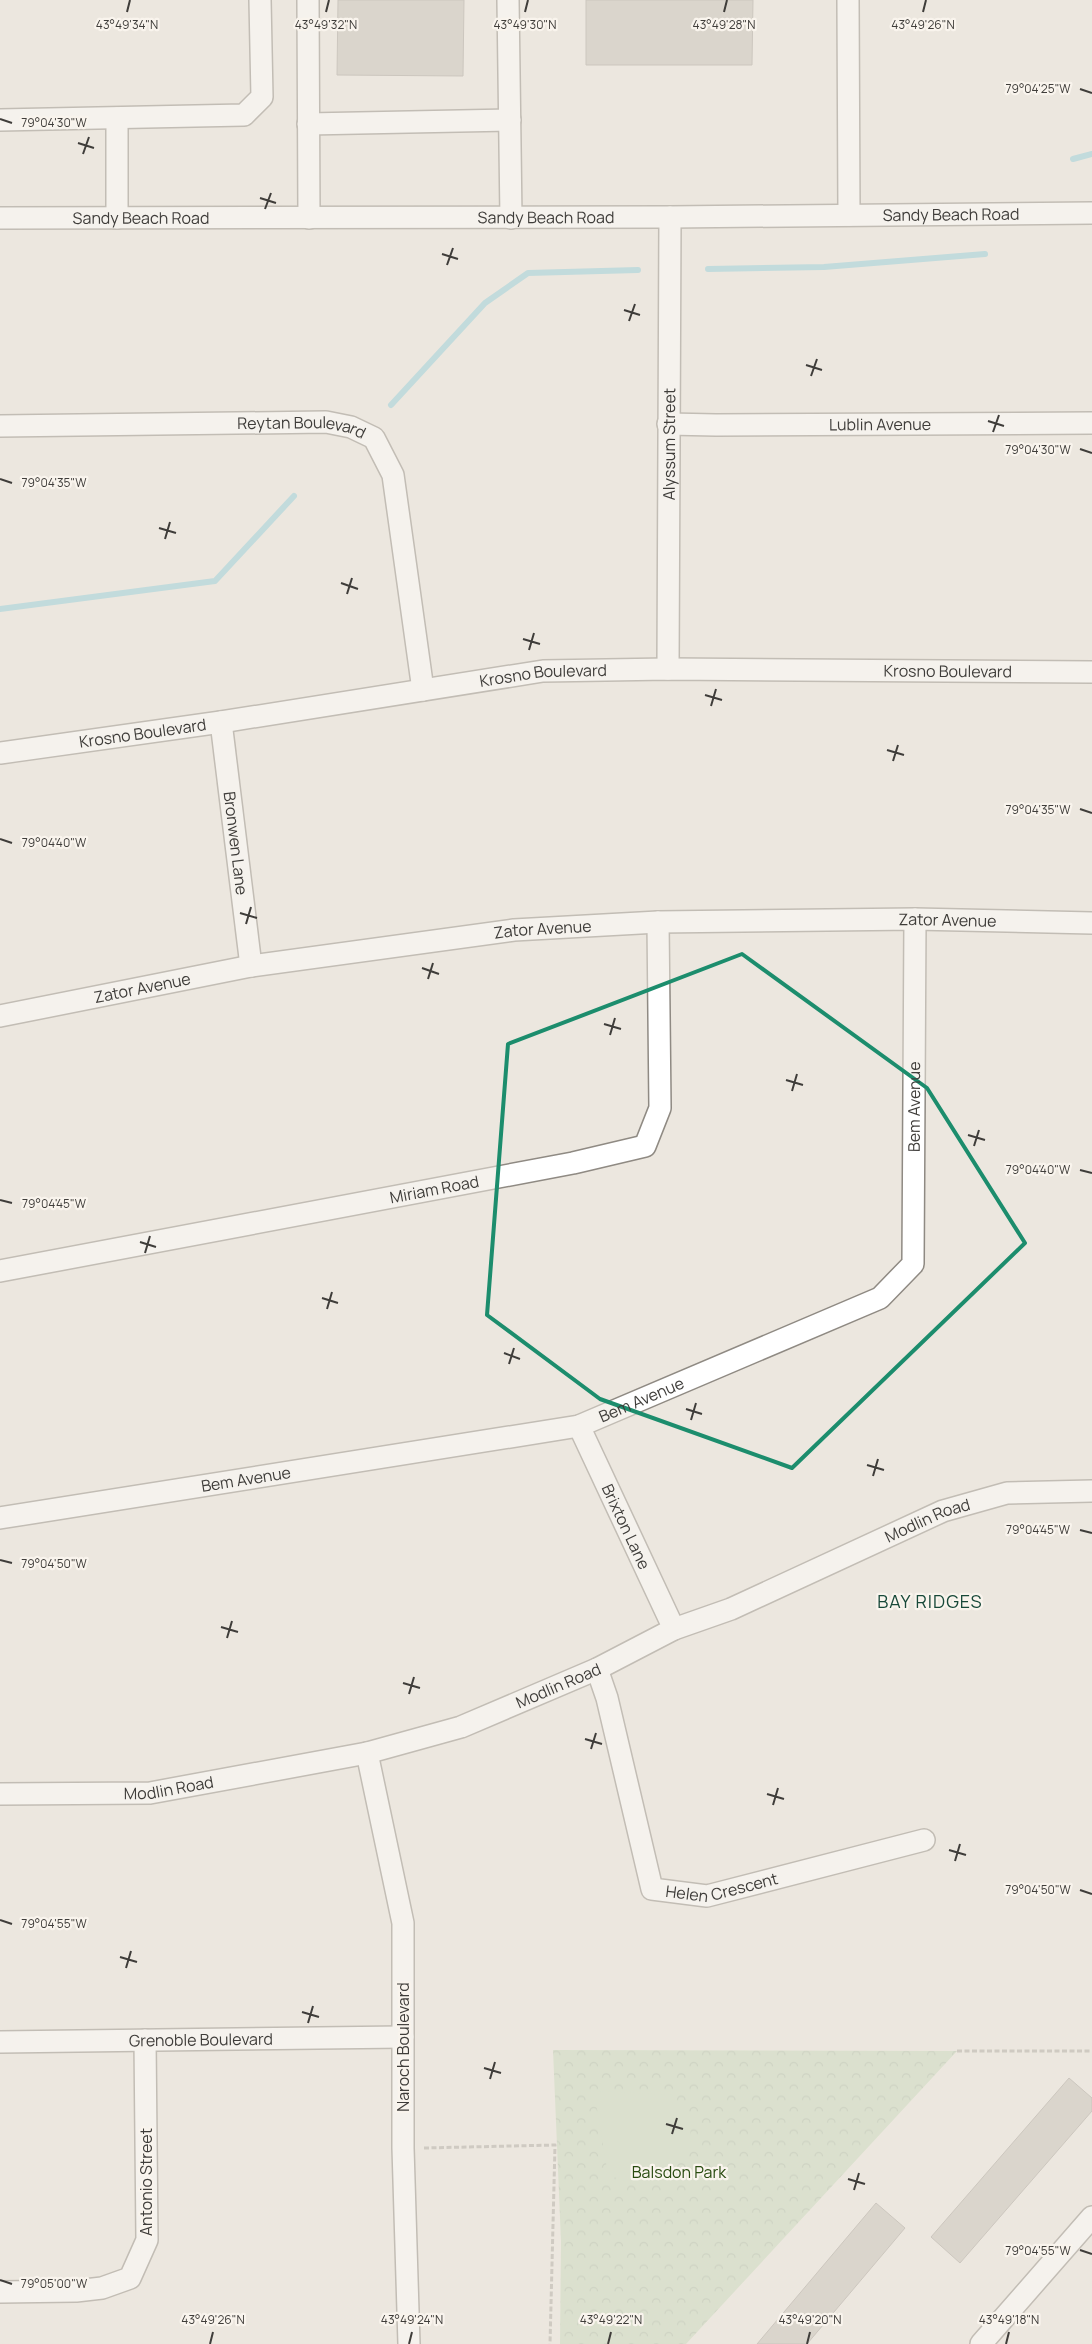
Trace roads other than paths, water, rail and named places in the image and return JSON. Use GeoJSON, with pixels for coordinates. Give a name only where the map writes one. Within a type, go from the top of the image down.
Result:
{"type":"FeatureCollection","features":[{"type":"Feature","properties":{"kind":"street"},"geometry":{"type":"LineString","coordinates":[[0,120],[244,115],[262,97],[260,0]]}},
{"type":"Feature","properties":{"kind":"street"},"geometry":{"type":"LineString","coordinates":[[308,0],[309,218]]}},
{"type":"Feature","properties":{"kind":"street"},"geometry":{"type":"LineString","coordinates":[[508,0],[511,218]]}},
{"type":"Feature","properties":{"kind":"street"},"geometry":{"type":"LineString","coordinates":[[848,0],[849,215]]}},
{"type":"Feature","properties":{"kind":"street"},"geometry":{"type":"LineString","coordinates":[[116,218],[117,118]]}},
{"type":"Feature","properties":{"kind":"street"},"geometry":{"type":"LineString","coordinates":[[308,124],[510,120]]}},
{"type":"Feature","properties":{"kind":"street","name":"Sandy Beach Road"},"geometry":{"type":"LineString","coordinates":[[0,218],[511,218],[1092,212]]}},
{"type":"Feature","properties":{"kind":"street","name":"Alyssum Street"},"geometry":{"type":"LineString","coordinates":[[668,670],[670,217]]}},
{"type":"Feature","properties":{"kind":"street","name":"Reytan Boulevard"},"geometry":{"type":"LineString","coordinates":[[0,426],[326,422],[351,426],[374,438],[393,475],[423,690]]}},
{"type":"Feature","properties":{"kind":"street","name":"Lublin Avenue"},"geometry":{"type":"LineString","coordinates":[[668,424],[716,426],[1092,423]]}},
{"type":"Feature","properties":{"kind":"street","name":"Krosno Boulevard"},"geometry":{"type":"LineString","coordinates":[[0,753],[221,722],[543,671],[1092,672]]}},
{"type":"Feature","properties":{"kind":"street","name":"Bronwen Lane"},"geometry":{"type":"LineString","coordinates":[[221,722],[251,966]]}},
{"type":"Feature","properties":{"kind":"street","name":"Zator Avenue"},"geometry":{"type":"LineString","coordinates":[[0,1016],[251,966],[514,930],[658,922],[915,919],[1092,923]]}},
{"type":"Feature","properties":{"kind":"street","name":"Bem Avenue"},"geometry":{"type":"LineString","coordinates":[[0,1518],[579,1426],[880,1298],[914,1264],[915,919]]}},
{"type":"Feature","properties":{"kind":"street","name":"Miriam Road"},"geometry":{"type":"LineString","coordinates":[[0,1271],[573,1163],[645,1146],[660,1108],[658,922]]}},
{"type":"Feature","properties":{"kind":"street","name":"Brixton Lane"},"geometry":{"type":"LineString","coordinates":[[579,1426],[674,1629]]}},
{"type":"Feature","properties":{"kind":"street","name":"Modlin Road"},"geometry":{"type":"LineString","coordinates":[[0,1794],[150,1793],[367,1753],[461,1727],[597,1669],[674,1629],[731,1609],[943,1511],[1006,1493],[1092,1490]]}},
{"type":"Feature","properties":{"kind":"street","name":"Helen Crescent"},"geometry":{"type":"LineString","coordinates":[[597,1669],[607,1698],[652,1889],[707,1896],[924,1840]]}},
{"type":"Feature","properties":{"kind":"street","name":"Naroch Boulevard"},"geometry":{"type":"LineString","coordinates":[[367,1753],[403,1923],[403,2148],[409,2344]]}},
{"type":"Feature","properties":{"kind":"street","name":"Grenoble Boulevard"},"geometry":{"type":"LineString","coordinates":[[0,2042],[403,2036]]}},
{"type":"Feature","properties":{"kind":"street","name":"Antonio Street"},"geometry":{"type":"LineString","coordinates":[[0,2292],[76,2291],[102,2288],[130,2278],[147,2240],[145,2040]]}},
{"type":"Feature","properties":{"kind":"street"},"geometry":{"type":"LineString","coordinates":[[981,2344],[1092,2217]]}},
{"type":"Feature","properties":{"kind":"waterway"},"geometry":{"type":"LineString","coordinates":[[1073,159],[1092,154]]}},
{"type":"Feature","properties":{"kind":"waterway"},"geometry":{"type":"LineString","coordinates":[[708,269],[824,267],[985,254]]}},
{"type":"Feature","properties":{"kind":"waterway"},"geometry":{"type":"LineString","coordinates":[[391,405],[485,303],[528,273],[638,270]]}},
{"type":"Feature","properties":{"kind":"waterway"},"geometry":{"type":"LineString","coordinates":[[0,609],[215,581],[294,496]]}},
{"type":"Feature","properties":{"kind":"district","name":"BAY RIDGES"},"geometry":{"type":"Point","coordinates":[930,1602]}},
{"type":"Feature","properties":{"kind":"park label","name":"Balsdon Park"},"geometry":{"type":"Point","coordinates":[679,2172]}}]}
